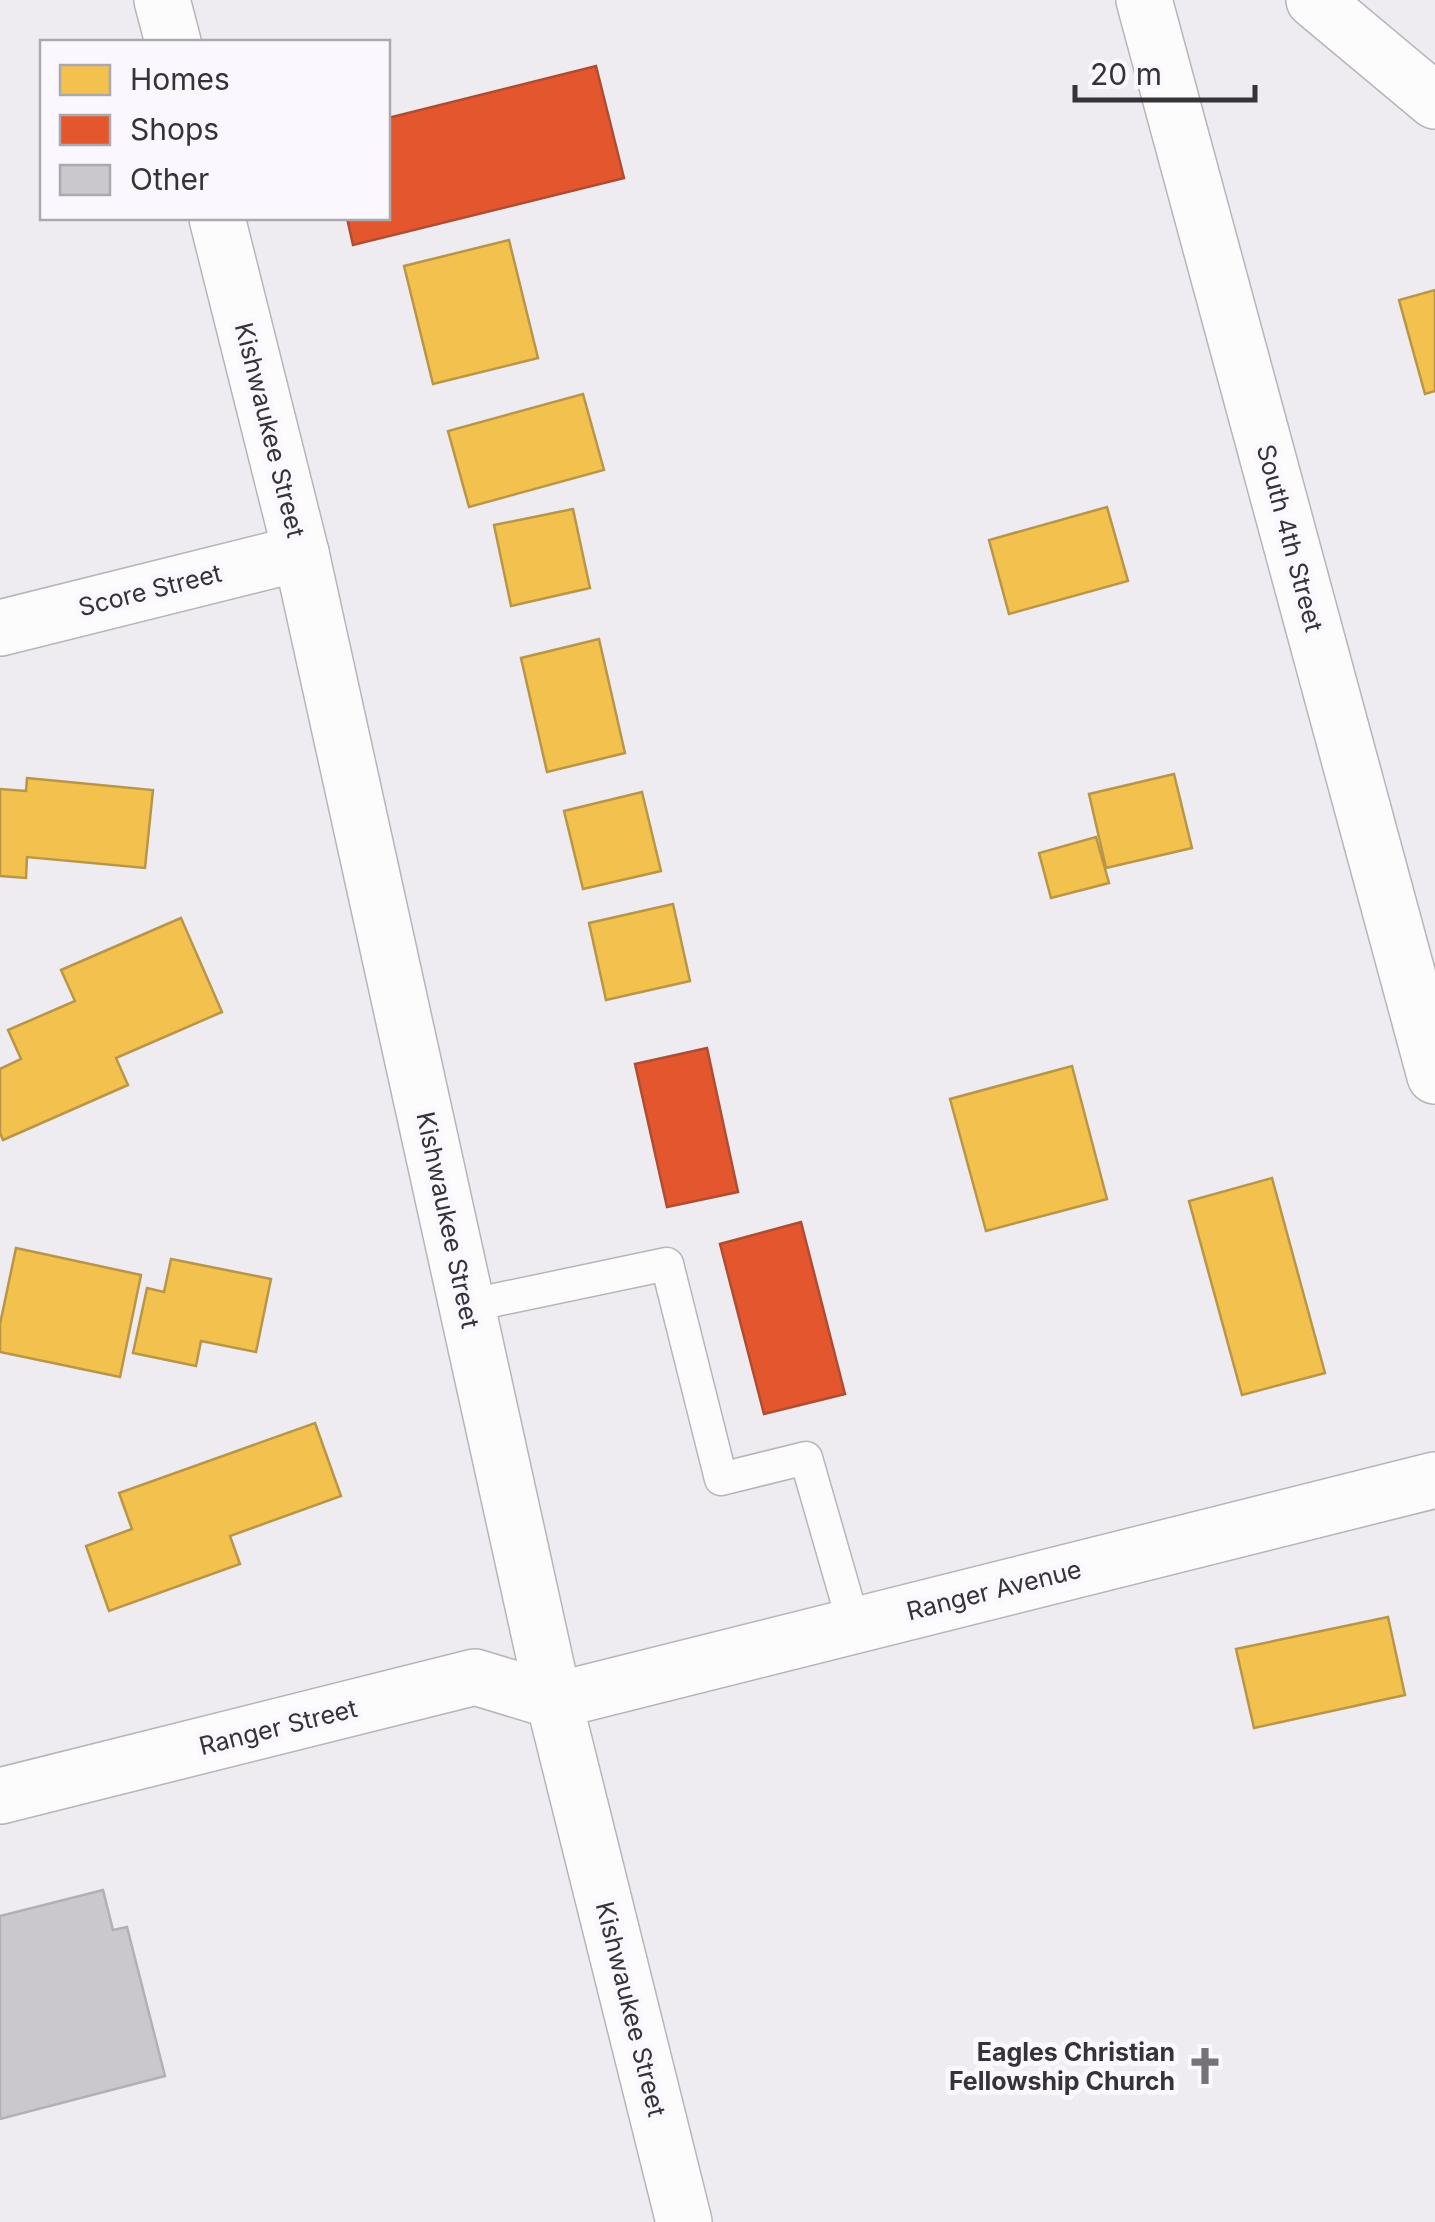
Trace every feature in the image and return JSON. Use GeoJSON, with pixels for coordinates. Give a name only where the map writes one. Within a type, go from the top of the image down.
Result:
{"type":"FeatureCollection","features":[{"type":"Feature","properties":{"kind":"street"},"geometry":{"type":"LineString","coordinates":[[162,0],[172,40]]}},
{"type":"Feature","properties":{"kind":"street","name":"South 4th Street"},"geometry":{"type":"LineString","coordinates":[[1144,0],[1435,1076]]}},
{"type":"Feature","properties":{"kind":"street"},"geometry":{"type":"LineString","coordinates":[[1314,0],[1435,101]]}},
{"type":"Feature","properties":{"kind":"street","name":"Kishwaukee Street"},"geometry":{"type":"LineString","coordinates":[[217,220],[301,553],[554,1701],[684,2222]]}},
{"type":"Feature","properties":{"kind":"street","name":"Score Street"},"geometry":{"type":"LineString","coordinates":[[0,628],[301,553]]}},
{"type":"Feature","properties":{"kind":"street","name":"Ranger Avenue"},"geometry":{"type":"LineString","coordinates":[[554,1701],[1435,1480]]}},
{"type":"Feature","properties":{"kind":"street","name":"Ranger Street"},"geometry":{"type":"LineString","coordinates":[[0,1796],[475,1678],[554,1701]]}},
{"type":"Feature","properties":{"kind":"lane"},"geometry":{"type":"LineString","coordinates":[[467,1306],[667,1264],[721,1479],[806,1458],[854,1625]]}},
{"type":"Feature","properties":{"kind":"building: Homes"},"geometry":{"type":"Polygon","coordinates":[[[509,240],[538,358],[433,384],[404,266],[509,240]]]}},
{"type":"Feature","properties":{"kind":"building: Homes"},"geometry":{"type":"Polygon","coordinates":[[[1435,290],[1435,391],[1425,394],[1399,300],[1435,290]]]}},
{"type":"Feature","properties":{"kind":"building: Homes"},"geometry":{"type":"Polygon","coordinates":[[[583,394],[604,470],[469,507],[448,431],[583,394]]]}},
{"type":"Feature","properties":{"kind":"building: Homes"},"geometry":{"type":"Polygon","coordinates":[[[1107,507],[1128,581],[1009,614],[989,540],[1107,507]]]}},
{"type":"Feature","properties":{"kind":"building: Homes"},"geometry":{"type":"Polygon","coordinates":[[[573,509],[590,588],[511,606],[494,525],[573,509]]]}},
{"type":"Feature","properties":{"kind":"building: Homes"},"geometry":{"type":"Polygon","coordinates":[[[599,639],[625,753],[547,772],[521,658],[599,639]]]}},
{"type":"Feature","properties":{"kind":"building: Homes"},"geometry":{"type":"Polygon","coordinates":[[[1174,774],[1192,848],[1106,868],[1089,794],[1174,774]]]}},
{"type":"Feature","properties":{"kind":"building: Homes"},"geometry":{"type":"Polygon","coordinates":[[[27,778],[153,790],[145,868],[27,857],[26,878],[0,876],[0,789],[26,791],[27,778]]]}},
{"type":"Feature","properties":{"kind":"building: Homes"},"geometry":{"type":"Polygon","coordinates":[[[642,792],[661,871],[583,889],[564,811],[642,792]]]}},
{"type":"Feature","properties":{"kind":"building: Homes"},"geometry":{"type":"Polygon","coordinates":[[[1096,837],[1109,883],[1051,898],[1039,853],[1096,837]]]}},
{"type":"Feature","properties":{"kind":"building: Homes"},"geometry":{"type":"Polygon","coordinates":[[[673,904],[690,981],[606,1000],[589,923],[673,904]]]}},
{"type":"Feature","properties":{"kind":"building: Homes"},"geometry":{"type":"Polygon","coordinates":[[[181,918],[222,1012],[116,1058],[128,1085],[3,1140],[0,1069],[21,1059],[8,1030],[75,1001],[61,970],[181,918]]]}},
{"type":"Feature","properties":{"kind":"building: Homes"},"geometry":{"type":"Polygon","coordinates":[[[1072,1066],[1107,1199],[986,1231],[950,1099],[1072,1066]]]}},
{"type":"Feature","properties":{"kind":"building: Homes"},"geometry":{"type":"Polygon","coordinates":[[[1272,1178],[1325,1373],[1242,1395],[1189,1201],[1272,1178]]]}},
{"type":"Feature","properties":{"kind":"building: Homes"},"geometry":{"type":"Polygon","coordinates":[[[16,1248],[141,1275],[120,1377],[0,1352],[0,1324],[16,1248]]]}},
{"type":"Feature","properties":{"kind":"building: Homes"},"geometry":{"type":"Polygon","coordinates":[[[171,1259],[271,1279],[256,1352],[201,1341],[196,1366],[133,1353],[147,1288],[164,1292],[171,1259]]]}},
{"type":"Feature","properties":{"kind":"building: Homes"},"geometry":{"type":"Polygon","coordinates":[[[315,1423],[341,1496],[230,1536],[240,1564],[109,1611],[86,1546],[132,1529],[119,1493],[315,1423]]]}},
{"type":"Feature","properties":{"kind":"building: Homes"},"geometry":{"type":"Polygon","coordinates":[[[1388,1617],[1405,1695],[1254,1728],[1236,1649],[1388,1617]]]}},
{"type":"Feature","properties":{"kind":"building: Shops"},"geometry":{"type":"Polygon","coordinates":[[[596,66],[624,178],[353,245],[347,220],[390,220],[390,118],[596,66]]]}},
{"type":"Feature","properties":{"kind":"building: Shops"},"geometry":{"type":"Polygon","coordinates":[[[707,1048],[738,1192],[667,1207],[635,1064],[707,1048]]]}},
{"type":"Feature","properties":{"kind":"building: Shops"},"geometry":{"type":"Polygon","coordinates":[[[801,1222],[845,1394],[764,1414],[720,1244],[801,1222]]]}},
{"type":"Feature","properties":{"kind":"building: Other"},"geometry":{"type":"Polygon","coordinates":[[[103,1890],[113,1930],[127,1927],[165,2076],[0,2119],[0,1916],[103,1890]]]}},
{"type":"Feature","properties":{"kind":"place","name":"Eagles Christian Fellowship Church"},"geometry":{"type":"Point","coordinates":[1205,2066]}}]}
